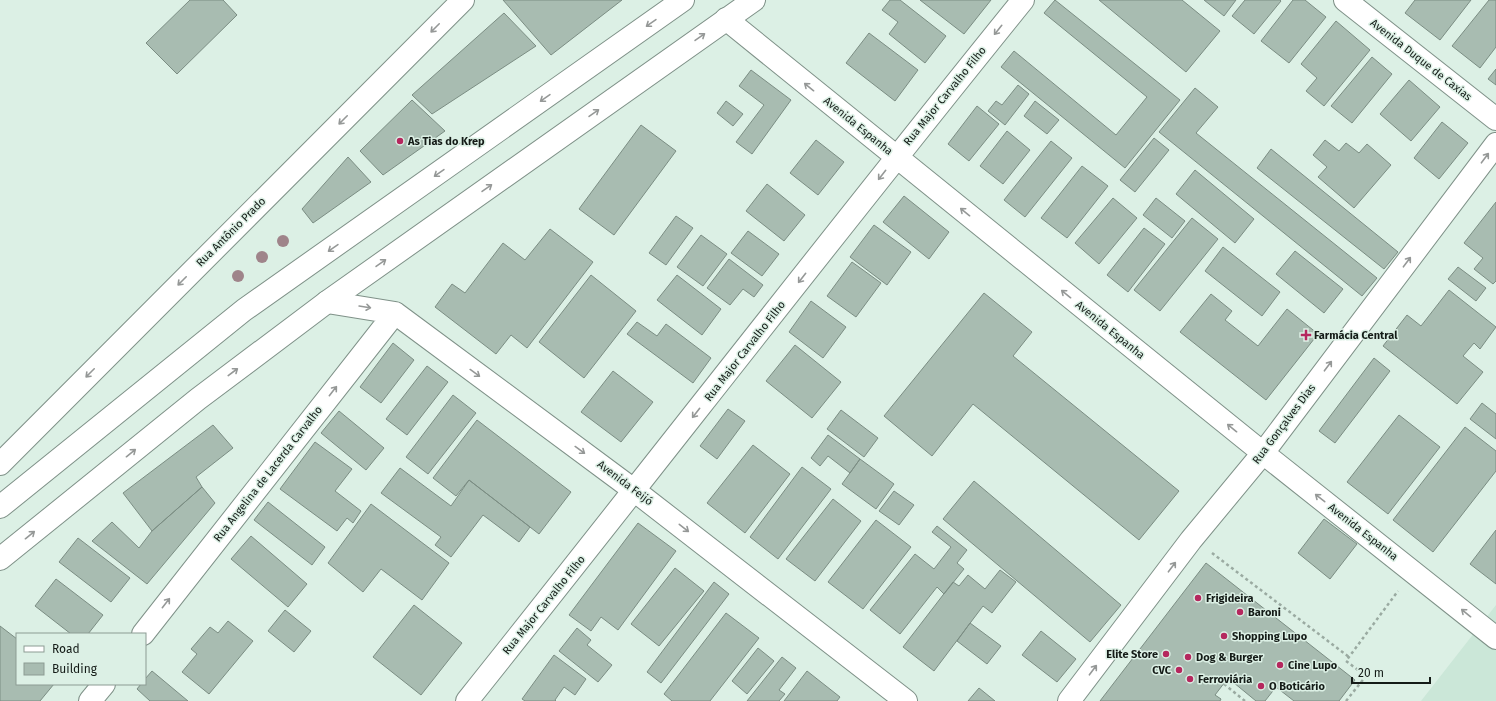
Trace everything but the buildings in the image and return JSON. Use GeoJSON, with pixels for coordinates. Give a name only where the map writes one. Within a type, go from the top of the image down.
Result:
{"type":"FeatureCollection","features":[{"type":"Feature","properties":{"kind":"street","name":"Rua Antônio Prado"},"geometry":{"type":"LineString","coordinates":[[0,464],[463,0]]}},
{"type":"Feature","properties":{"kind":"street"},"geometry":{"type":"LineString","coordinates":[[0,507],[244,310],[683,0]]}},
{"type":"Feature","properties":{"kind":"street"},"geometry":{"type":"LineString","coordinates":[[0,559],[198,399],[327,302],[754,0]]}},
{"type":"Feature","properties":{"kind":"street","name":"Rua Major Carvalho Filho"},"geometry":{"type":"LineString","coordinates":[[467,701],[635,491],[896,157],[1023,0]]}},
{"type":"Feature","properties":{"kind":"street","name":"Avenida Duque de Caxias"},"geometry":{"type":"LineString","coordinates":[[1346,0],[1496,119]]}},
{"type":"Feature","properties":{"kind":"street","name":"Avenida Espanha"},"geometry":{"type":"LineString","coordinates":[[726,19],[1263,453],[1496,638]]}},
{"type":"Feature","properties":{"kind":"street","name":"Rua Gonçalves Dias"},"geometry":{"type":"LineString","coordinates":[[1069,701],[1192,540],[1263,453],[1496,144]]}},
{"type":"Feature","properties":{"kind":"street","name":"Avenida Feijó"},"geometry":{"type":"LineString","coordinates":[[327,302],[395,313],[635,491],[906,701]]}},
{"type":"Feature","properties":{"kind":"street","name":"Rua Angelina de Lacerda Carvalho"},"geometry":{"type":"LineString","coordinates":[[143,633],[395,313]]}},
{"type":"Feature","properties":{"kind":"street"},"geometry":{"type":"LineString","coordinates":[[90,701],[103,685]]}},
{"type":"Feature","properties":{"kind":"path"},"geometry":{"type":"LineString","coordinates":[[1192,540],[1213,554],[1349,657]]}},
{"type":"Feature","properties":{"kind":"path"},"geometry":{"type":"LineString","coordinates":[[1346,701],[1366,676],[1346,661],[1413,571]]}},
{"type":"Feature","properties":{"kind":"path"},"geometry":{"type":"LineString","coordinates":[[1224,684],[1245,701]]}},
{"type":"Feature","properties":{"kind":"shaded area"},"geometry":{"type":"Polygon","coordinates":[[[1496,605],[1496,701],[1421,701],[1496,605]]]}},
{"type":"Feature","properties":{"kind":"place","name":"As Tias do Krep"},"geometry":{"type":"Point","coordinates":[400,141]}},
{"type":"Feature","properties":{"kind":"place","name":"Farmácia Central"},"geometry":{"type":"Point","coordinates":[1306,335]}},
{"type":"Feature","properties":{"kind":"place","name":"Frigideira"},"geometry":{"type":"Point","coordinates":[1198,598]}},
{"type":"Feature","properties":{"kind":"place","name":"Baroni"},"geometry":{"type":"Point","coordinates":[1240,612]}},
{"type":"Feature","properties":{"kind":"place","name":"Shopping Lupo"},"geometry":{"type":"Point","coordinates":[1224,636]}},
{"type":"Feature","properties":{"kind":"place","name":"Elite Store"},"geometry":{"type":"Point","coordinates":[1166,654]}},
{"type":"Feature","properties":{"kind":"place","name":"Dog & Burger"},"geometry":{"type":"Point","coordinates":[1188,657]}},
{"type":"Feature","properties":{"kind":"place","name":"Cine Lupo"},"geometry":{"type":"Point","coordinates":[1280,665]}},
{"type":"Feature","properties":{"kind":"place","name":"CVC"},"geometry":{"type":"Point","coordinates":[1179,670]}},
{"type":"Feature","properties":{"kind":"place","name":"Ferroviária"},"geometry":{"type":"Point","coordinates":[1190,679]}},
{"type":"Feature","properties":{"kind":"place","name":"O Boticário"},"geometry":{"type":"Point","coordinates":[1261,686]}}]}
